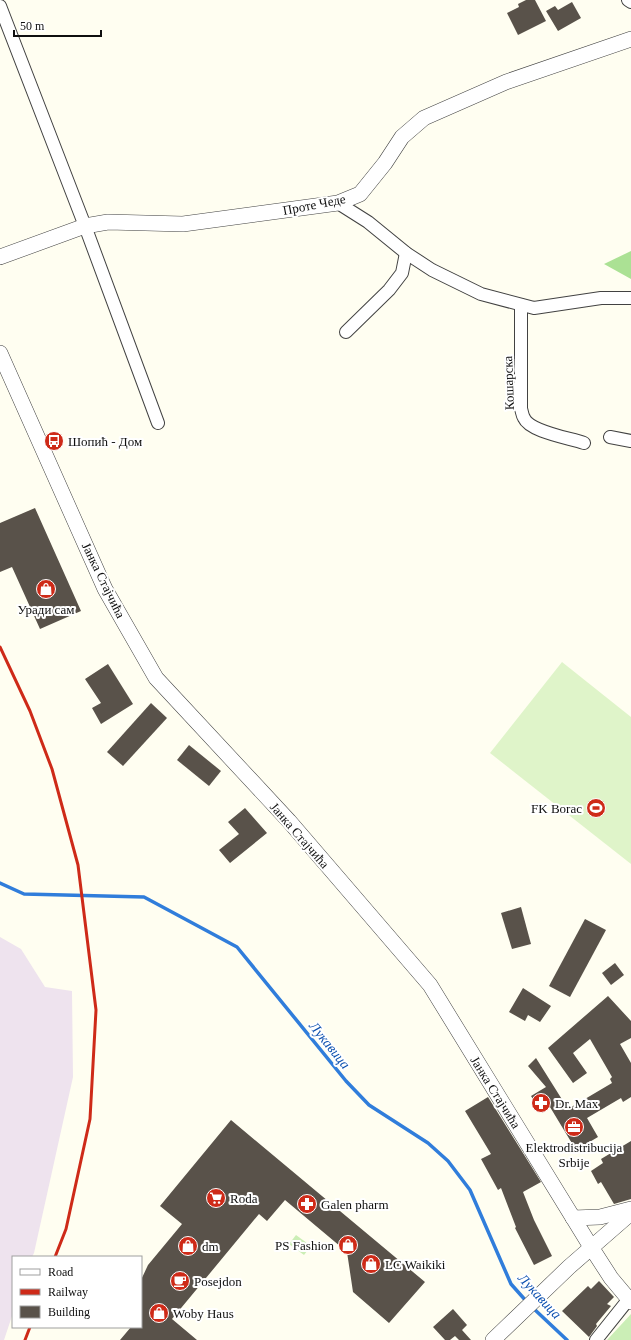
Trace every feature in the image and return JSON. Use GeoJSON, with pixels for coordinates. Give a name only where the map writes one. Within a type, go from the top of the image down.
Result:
{"type":"FeatureCollection","features":[{"type":"Feature","properties":{"kind":"street"},"geometry":{"type":"LineString","coordinates":[[0,6],[85,226],[158,423]]}},
{"type":"Feature","properties":{"kind":"street","name":"Проте Чеде"},"geometry":{"type":"LineString","coordinates":[[0,256],[85,226],[108,222],[183,224],[338,202],[360,194],[385,163],[402,137],[424,118],[506,82],[631,39]]}},
{"type":"Feature","properties":{"kind":"street"},"geometry":{"type":"LineString","coordinates":[[338,202],[368,222],[406,253],[432,270],[481,294],[534,308],[601,298],[631,298]]}},
{"type":"Feature","properties":{"kind":"street"},"geometry":{"type":"LineString","coordinates":[[346,332],[390,290],[402,273],[406,253]]}},
{"type":"Feature","properties":{"kind":"street","name":"Кошарска"},"geometry":{"type":"LineString","coordinates":[[520,304],[521,409],[524,418],[530,425],[538,429],[584,443]]}},
{"type":"Feature","properties":{"kind":"street","name":"Јанка Стајчића"},"geometry":{"type":"LineString","coordinates":[[0,353],[105,589],[156,678],[289,821],[430,986],[591,1247],[630,1301]]}},
{"type":"Feature","properties":{"kind":"street"},"geometry":{"type":"LineString","coordinates":[[610,437],[631,441]]}},
{"type":"Feature","properties":{"kind":"street"},"geometry":{"type":"LineString","coordinates":[[573,1218],[600,1217],[631,1209]]}},
{"type":"Feature","properties":{"kind":"street"},"geometry":{"type":"LineString","coordinates":[[493,1340],[569,1267],[631,1213]]}},
{"type":"Feature","properties":{"kind":"street"},"geometry":{"type":"LineString","coordinates":[[596,1339],[630,1301]]}},
{"type":"Feature","properties":{"kind":"shaded area"},"geometry":{"type":"Polygon","coordinates":[[[0,937],[21,949],[45,987],[72,991],[73,1077],[34,1253],[32,1256],[12,1256],[12,1316],[4,1340],[0,1340],[0,937]]]}},
{"type":"Feature","properties":{"kind":"green space"},"geometry":{"type":"Polygon","coordinates":[[[631,251],[631,279],[604,264],[631,251]]]}},
{"type":"Feature","properties":{"kind":"green space","name":"FK Borac"},"geometry":{"type":"Polygon","coordinates":[[[562,662],[631,717],[631,864],[490,753],[562,662]]]}},
{"type":"Feature","properties":{"kind":"green space"},"geometry":{"type":"Polygon","coordinates":[[[296,1235],[311,1246],[304,1255],[289,1244],[296,1235]]]}},
{"type":"Feature","properties":{"kind":"green space"},"geometry":{"type":"Polygon","coordinates":[[[631,1314],[631,1340],[607,1340],[631,1314]]]}},
{"type":"Feature","properties":{"kind":"building"},"geometry":{"type":"Polygon","coordinates":[[[526,0],[535,0],[546,21],[518,35],[507,13],[519,7],[518,4],[526,0]]]}},
{"type":"Feature","properties":{"kind":"building"},"geometry":{"type":"Polygon","coordinates":[[[572,2],[581,18],[558,31],[546,11],[555,6],[558,10],[572,2]]]}},
{"type":"Feature","properties":{"kind":"building","name":"Уради сам"},"geometry":{"type":"Polygon","coordinates":[[[35,508],[81,611],[40,629],[12,567],[0,572],[0,523],[35,508]]]}},
{"type":"Feature","properties":{"kind":"building"},"geometry":{"type":"Polygon","coordinates":[[[108,664],[133,704],[101,724],[92,708],[101,703],[85,679],[108,664]]]}},
{"type":"Feature","properties":{"kind":"building"},"geometry":{"type":"Polygon","coordinates":[[[151,703],[167,718],[123,766],[107,752],[151,703]]]}},
{"type":"Feature","properties":{"kind":"building"},"geometry":{"type":"Polygon","coordinates":[[[189,745],[221,771],[209,786],[177,760],[189,745]]]}},
{"type":"Feature","properties":{"kind":"building"},"geometry":{"type":"Polygon","coordinates":[[[245,808],[267,833],[230,863],[219,850],[239,834],[228,822],[245,808]]]}},
{"type":"Feature","properties":{"kind":"building"},"geometry":{"type":"Polygon","coordinates":[[[521,907],[531,944],[512,949],[501,913],[521,907]]]}},
{"type":"Feature","properties":{"kind":"building"},"geometry":{"type":"Polygon","coordinates":[[[585,919],[606,930],[570,997],[549,986],[585,919]]]}},
{"type":"Feature","properties":{"kind":"building"},"geometry":{"type":"Polygon","coordinates":[[[615,963],[624,975],[611,985],[602,973],[615,963]]]}},
{"type":"Feature","properties":{"kind":"building"},"geometry":{"type":"Polygon","coordinates":[[[523,988],[551,1006],[540,1022],[528,1015],[525,1021],[509,1012],[523,988]]]}},
{"type":"Feature","properties":{"kind":"building"},"geometry":{"type":"Polygon","coordinates":[[[608,996],[631,1021],[631,1038],[620,1044],[631,1063],[631,1097],[623,1102],[621,1098],[587,1118],[598,1137],[576,1150],[550,1107],[542,1113],[531,1096],[546,1087],[528,1066],[536,1058],[568,1109],[612,1083],[610,1079],[612,1077],[590,1039],[573,1053],[587,1073],[573,1083],[548,1048],[608,996]]]}},
{"type":"Feature","properties":{"kind":"building"},"geometry":{"type":"Polygon","coordinates":[[[488,1097],[541,1182],[523,1192],[534,1220],[552,1256],[534,1265],[515,1228],[516,1227],[501,1188],[498,1190],[481,1159],[491,1154],[465,1111],[488,1097]]]}},
{"type":"Feature","properties":{"kind":"building"},"geometry":{"type":"Polygon","coordinates":[[[231,1120],[425,1282],[389,1323],[353,1292],[347,1252],[285,1200],[267,1221],[259,1214],[172,1319],[197,1340],[120,1340],[130,1328],[142,1328],[142,1278],[148,1265],[182,1224],[160,1206],[231,1120]]]}},
{"type":"Feature","properties":{"kind":"building"},"geometry":{"type":"Polygon","coordinates":[[[631,1141],[631,1199],[614,1204],[601,1182],[598,1184],[591,1171],[603,1163],[601,1159],[631,1141]]]}},
{"type":"Feature","properties":{"kind":"building"},"geometry":{"type":"Polygon","coordinates":[[[599,1281],[614,1297],[607,1304],[611,1306],[596,1324],[597,1326],[589,1337],[562,1311],[588,1286],[591,1289],[599,1281]]]}},
{"type":"Feature","properties":{"kind":"building"},"geometry":{"type":"Polygon","coordinates":[[[453,1309],[467,1325],[462,1330],[471,1340],[459,1340],[455,1336],[450,1340],[445,1340],[433,1327],[453,1309]]]}},
{"type":"Feature","properties":{"kind":"waterway","name":"Лукавица"},"geometry":{"type":"LineString","coordinates":[[0,883],[24,894],[144,897],[237,947],[346,1081],[369,1105],[428,1143],[448,1161],[470,1190],[511,1284],[527,1302]]}},
{"type":"Feature","properties":{"kind":"waterway","name":"Лукавица"},"geometry":{"type":"LineString","coordinates":[[533,1308],[567,1340]]}},
{"type":"Feature","properties":{"kind":"railway"},"geometry":{"type":"LineString","coordinates":[[0,647],[30,711],[52,769],[78,865],[96,1010],[90,1119],[66,1229],[55,1256]]}},
{"type":"Feature","properties":{"kind":"railway"},"geometry":{"type":"LineString","coordinates":[[25,1340],[30,1328]]}},
{"type":"Feature","properties":{"kind":"place","name":"Шопић - Дом"},"geometry":{"type":"Point","coordinates":[54,441]}},
{"type":"Feature","properties":{"kind":"place","name":"Уради сам"},"geometry":{"type":"Point","coordinates":[46,589]}},
{"type":"Feature","properties":{"kind":"place","name":"FK Borac"},"geometry":{"type":"Point","coordinates":[596,808]}},
{"type":"Feature","properties":{"kind":"place","name":"Dr. Max"},"geometry":{"type":"Point","coordinates":[541,1103]}},
{"type":"Feature","properties":{"kind":"place","name":"Elektrodistribucija Srbije"},"geometry":{"type":"Point","coordinates":[574,1127]}},
{"type":"Feature","properties":{"kind":"place","name":"Roda"},"geometry":{"type":"Point","coordinates":[216,1198]}},
{"type":"Feature","properties":{"kind":"place","name":"Galen pharm"},"geometry":{"type":"Point","coordinates":[307,1204]}},
{"type":"Feature","properties":{"kind":"place","name":"PS Fashion"},"geometry":{"type":"Point","coordinates":[348,1245]}},
{"type":"Feature","properties":{"kind":"place","name":"dm"},"geometry":{"type":"Point","coordinates":[188,1246]}},
{"type":"Feature","properties":{"kind":"place","name":"LC Waikiki"},"geometry":{"type":"Point","coordinates":[371,1264]}},
{"type":"Feature","properties":{"kind":"place","name":"Posejdon"},"geometry":{"type":"Point","coordinates":[180,1281]}},
{"type":"Feature","properties":{"kind":"place","name":"Woby Haus"},"geometry":{"type":"Point","coordinates":[159,1313]}}]}
